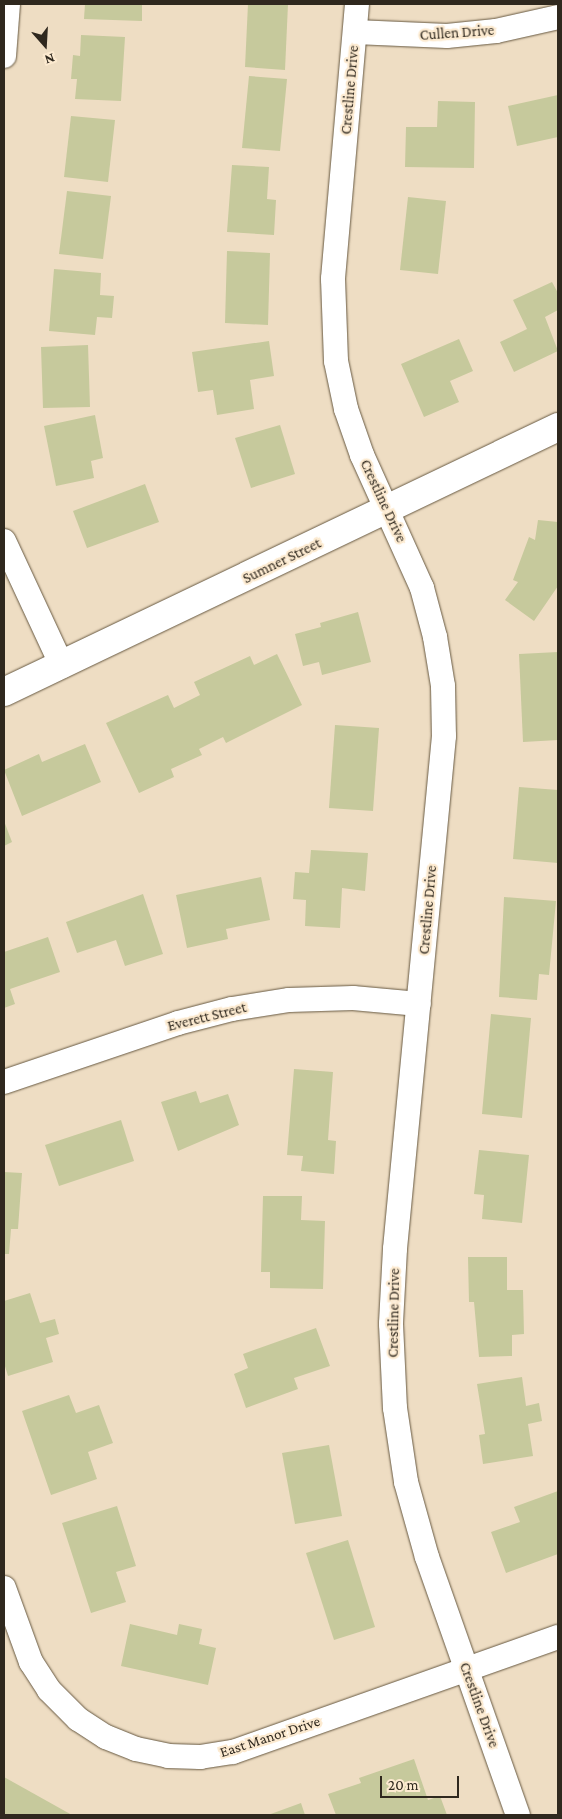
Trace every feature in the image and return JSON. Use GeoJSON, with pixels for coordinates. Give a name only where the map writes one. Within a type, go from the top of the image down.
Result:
{"type":"FeatureCollection","features":[{"type":"Feature","properties":{"kind":"street"},"geometry":{"type":"LineString","coordinates":[[4,56],[8,4]]}},
{"type":"Feature","properties":{"kind":"street","name":"Crestline Drive"},"geometry":{"type":"LineString","coordinates":[[357,4],[333,312],[336,361],[346,409],[362,455],[422,588],[435,636],[443,686],[444,736],[395,1248],[391,1324],[395,1408],[406,1482],[427,1558],[518,1815]]}},
{"type":"Feature","properties":{"kind":"street","name":"Cullen Drive"},"geometry":{"type":"LineString","coordinates":[[354,32],[447,36],[496,32],[558,17]]}},
{"type":"Feature","properties":{"kind":"street","name":"Sumner Street"},"geometry":{"type":"LineString","coordinates":[[4,692],[62,666],[558,427]]}},
{"type":"Feature","properties":{"kind":"street"},"geometry":{"type":"LineString","coordinates":[[4,541],[62,666]]}},
{"type":"Feature","properties":{"kind":"street","name":"Everett Street"},"geometry":{"type":"LineString","coordinates":[[4,1082],[178,1023],[232,1008],[288,1000],[353,998],[419,1004]]}},
{"type":"Feature","properties":{"kind":"street","name":"East Manor Drive"},"geometry":{"type":"LineString","coordinates":[[4,1588],[31,1662],[49,1690],[78,1719],[106,1737],[136,1749],[168,1756],[200,1757],[233,1752],[558,1636]]}},
{"type":"Feature","properties":{"kind":"building"},"geometry":{"type":"Polygon","coordinates":[[[85,4],[142,4],[142,21],[84,19],[85,4]]]}},
{"type":"Feature","properties":{"kind":"building"},"geometry":{"type":"Polygon","coordinates":[[[248,4],[288,4],[285,70],[245,67],[248,4]]]}},
{"type":"Feature","properties":{"kind":"building"},"geometry":{"type":"Polygon","coordinates":[[[81,35],[125,37],[121,101],[75,99],[77,79],[71,79],[73,55],[80,56],[81,35]]]}},
{"type":"Feature","properties":{"kind":"building"},"geometry":{"type":"Polygon","coordinates":[[[249,76],[287,79],[280,151],[242,148],[249,76]]]}},
{"type":"Feature","properties":{"kind":"building"},"geometry":{"type":"Polygon","coordinates":[[[558,95],[558,137],[517,146],[508,106],[558,95]]]}},
{"type":"Feature","properties":{"kind":"building"},"geometry":{"type":"Polygon","coordinates":[[[438,101],[475,102],[474,168],[405,167],[406,127],[437,127],[438,101]]]}},
{"type":"Feature","properties":{"kind":"building"},"geometry":{"type":"Polygon","coordinates":[[[71,116],[115,120],[108,182],[64,177],[71,116]]]}},
{"type":"Feature","properties":{"kind":"building"},"geometry":{"type":"Polygon","coordinates":[[[232,165],[269,167],[267,199],[276,200],[274,235],[227,232],[232,165]]]}},
{"type":"Feature","properties":{"kind":"building"},"geometry":{"type":"Polygon","coordinates":[[[67,191],[111,196],[103,259],[59,254],[67,191]]]}},
{"type":"Feature","properties":{"kind":"building"},"geometry":{"type":"Polygon","coordinates":[[[408,197],[446,201],[438,274],[400,270],[408,197]]]}},
{"type":"Feature","properties":{"kind":"building"},"geometry":{"type":"Polygon","coordinates":[[[227,251],[270,253],[268,325],[225,323],[227,251]]]}},
{"type":"Feature","properties":{"kind":"building"},"geometry":{"type":"Polygon","coordinates":[[[54,269],[101,273],[100,295],[114,296],[112,318],[97,317],[95,335],[49,331],[54,269]]]}},
{"type":"Feature","properties":{"kind":"building"},"geometry":{"type":"Polygon","coordinates":[[[552,282],[558,293],[558,310],[545,317],[558,351],[514,372],[500,342],[527,329],[513,300],[552,282]]]}},
{"type":"Feature","properties":{"kind":"building"},"geometry":{"type":"Polygon","coordinates":[[[459,339],[473,371],[450,381],[459,402],[424,417],[401,364],[459,339]]]}},
{"type":"Feature","properties":{"kind":"building"},"geometry":{"type":"Polygon","coordinates":[[[269,341],[274,376],[250,380],[254,409],[217,415],[213,390],[198,392],[192,352],[269,341]]]}},
{"type":"Feature","properties":{"kind":"building"},"geometry":{"type":"Polygon","coordinates":[[[88,345],[90,407],[43,408],[41,347],[88,345]]]}},
{"type":"Feature","properties":{"kind":"building"},"geometry":{"type":"Polygon","coordinates":[[[95,415],[103,458],[91,461],[94,478],[56,486],[44,426],[95,415]]]}},
{"type":"Feature","properties":{"kind":"building"},"geometry":{"type":"Polygon","coordinates":[[[280,425],[295,474],[251,488],[235,438],[280,425]]]}},
{"type":"Feature","properties":{"kind":"building"},"geometry":{"type":"Polygon","coordinates":[[[145,484],[159,522],[87,548],[73,511],[145,484]]]}},
{"type":"Feature","properties":{"kind":"building"},"geometry":{"type":"Polygon","coordinates":[[[538,520],[558,522],[558,586],[534,621],[505,600],[518,582],[513,580],[529,537],[535,540],[538,520]]]}},
{"type":"Feature","properties":{"kind":"building"},"geometry":{"type":"Polygon","coordinates":[[[358,612],[371,662],[322,675],[319,662],[303,666],[295,634],[321,627],[320,623],[358,612]]]}},
{"type":"Feature","properties":{"kind":"building"},"geometry":{"type":"Polygon","coordinates":[[[558,652],[558,740],[523,742],[519,654],[558,652]]]}},
{"type":"Feature","properties":{"kind":"building"},"geometry":{"type":"Polygon","coordinates":[[[277,654],[302,705],[226,743],[223,737],[199,749],[202,755],[171,769],[174,777],[139,793],[106,723],[168,695],[174,708],[200,695],[194,682],[250,656],[254,665],[277,654]]]}},
{"type":"Feature","properties":{"kind":"building"},"geometry":{"type":"Polygon","coordinates":[[[335,725],[379,728],[373,811],[329,808],[335,725]]]}},
{"type":"Feature","properties":{"kind":"building"},"geometry":{"type":"Polygon","coordinates":[[[85,744],[101,782],[22,816],[4,770],[39,754],[42,762],[85,744]]]}},
{"type":"Feature","properties":{"kind":"building"},"geometry":{"type":"Polygon","coordinates":[[[519,787],[558,790],[558,863],[513,859],[519,787]]]}},
{"type":"Feature","properties":{"kind":"building"},"geometry":{"type":"Polygon","coordinates":[[[4,821],[12,842],[4,846],[4,821]]]}},
{"type":"Feature","properties":{"kind":"building"},"geometry":{"type":"Polygon","coordinates":[[[311,850],[368,853],[365,891],[342,888],[340,928],[305,926],[306,900],[293,899],[295,872],[309,873],[311,850]]]}},
{"type":"Feature","properties":{"kind":"building"},"geometry":{"type":"Polygon","coordinates":[[[261,877],[270,920],[226,929],[228,939],[187,948],[176,895],[261,877]]]}},
{"type":"Feature","properties":{"kind":"building"},"geometry":{"type":"Polygon","coordinates":[[[143,894],[163,954],[125,966],[116,940],[77,953],[66,922],[143,894]]]}},
{"type":"Feature","properties":{"kind":"building"},"geometry":{"type":"Polygon","coordinates":[[[504,897],[556,901],[549,975],[539,974],[537,1000],[499,997],[504,897]]]}},
{"type":"Feature","properties":{"kind":"building"},"geometry":{"type":"Polygon","coordinates":[[[48,937],[60,972],[10,989],[15,1004],[4,1008],[4,952],[48,937]]]}},
{"type":"Feature","properties":{"kind":"building"},"geometry":{"type":"Polygon","coordinates":[[[491,1014],[531,1018],[522,1118],[482,1114],[491,1014]]]}},
{"type":"Feature","properties":{"kind":"building"},"geometry":{"type":"Polygon","coordinates":[[[294,1069],[333,1072],[328,1140],[336,1141],[334,1174],[301,1171],[303,1156],[287,1155],[294,1069]]]}},
{"type":"Feature","properties":{"kind":"building"},"geometry":{"type":"Polygon","coordinates":[[[196,1091],[200,1103],[228,1094],[239,1125],[178,1151],[161,1102],[196,1091]]]}},
{"type":"Feature","properties":{"kind":"building"},"geometry":{"type":"Polygon","coordinates":[[[121,1120],[134,1161],[59,1186],[45,1145],[121,1120]]]}},
{"type":"Feature","properties":{"kind":"building"},"geometry":{"type":"Polygon","coordinates":[[[479,1150],[529,1155],[522,1223],[482,1219],[484,1195],[474,1194],[479,1150]]]}},
{"type":"Feature","properties":{"kind":"building"},"geometry":{"type":"Polygon","coordinates":[[[4,1172],[22,1173],[18,1229],[11,1229],[9,1254],[4,1254],[4,1172]]]}},
{"type":"Feature","properties":{"kind":"building"},"geometry":{"type":"Polygon","coordinates":[[[263,1196],[302,1196],[301,1220],[325,1221],[323,1289],[270,1288],[270,1272],[261,1272],[263,1196]]]}},
{"type":"Feature","properties":{"kind":"building"},"geometry":{"type":"Polygon","coordinates":[[[468,1257],[507,1257],[507,1290],[523,1290],[524,1334],[512,1335],[512,1356],[479,1357],[474,1302],[469,1302],[468,1257]]]}},
{"type":"Feature","properties":{"kind":"building"},"geometry":{"type":"Polygon","coordinates":[[[30,1293],[40,1323],[55,1319],[59,1334],[46,1338],[53,1362],[8,1376],[4,1363],[4,1301],[30,1293]]]}},
{"type":"Feature","properties":{"kind":"building"},"geometry":{"type":"Polygon","coordinates":[[[316,1328],[330,1366],[294,1378],[298,1389],[246,1408],[234,1374],[248,1368],[243,1354],[316,1328]]]}},
{"type":"Feature","properties":{"kind":"building"},"geometry":{"type":"Polygon","coordinates":[[[522,1377],[526,1406],[539,1403],[542,1421],[528,1424],[533,1456],[483,1464],[479,1435],[485,1434],[477,1384],[522,1377]]]}},
{"type":"Feature","properties":{"kind":"building"},"geometry":{"type":"Polygon","coordinates":[[[69,1395],[76,1413],[99,1405],[113,1443],[88,1452],[97,1479],[51,1495],[22,1411],[69,1395]]]}},
{"type":"Feature","properties":{"kind":"building"},"geometry":{"type":"Polygon","coordinates":[[[329,1445],[342,1516],[295,1524],[282,1453],[329,1445]]]}},
{"type":"Feature","properties":{"kind":"building"},"geometry":{"type":"Polygon","coordinates":[[[558,1491],[558,1554],[506,1573],[491,1532],[520,1522],[514,1507],[558,1491]]]}},
{"type":"Feature","properties":{"kind":"building"},"geometry":{"type":"Polygon","coordinates":[[[117,1506],[136,1566],[116,1572],[126,1602],[91,1613],[62,1523],[117,1506]]]}},
{"type":"Feature","properties":{"kind":"building"},"geometry":{"type":"Polygon","coordinates":[[[348,1540],[375,1627],[334,1640],[306,1553],[348,1540]]]}},
{"type":"Feature","properties":{"kind":"building"},"geometry":{"type":"Polygon","coordinates":[[[130,1624],[177,1635],[179,1624],[202,1629],[199,1644],[216,1648],[208,1685],[121,1666],[130,1624]]]}},
{"type":"Feature","properties":{"kind":"building"},"geometry":{"type":"Polygon","coordinates":[[[414,1759],[428,1800],[440,1796],[447,1815],[336,1815],[328,1794],[361,1783],[359,1778],[414,1759]]]}},
{"type":"Feature","properties":{"kind":"building"},"geometry":{"type":"Polygon","coordinates":[[[4,1777],[72,1815],[4,1815],[4,1777]]]}},
{"type":"Feature","properties":{"kind":"building"},"geometry":{"type":"Polygon","coordinates":[[[301,1803],[305,1815],[268,1815],[301,1803]]]}}]}
